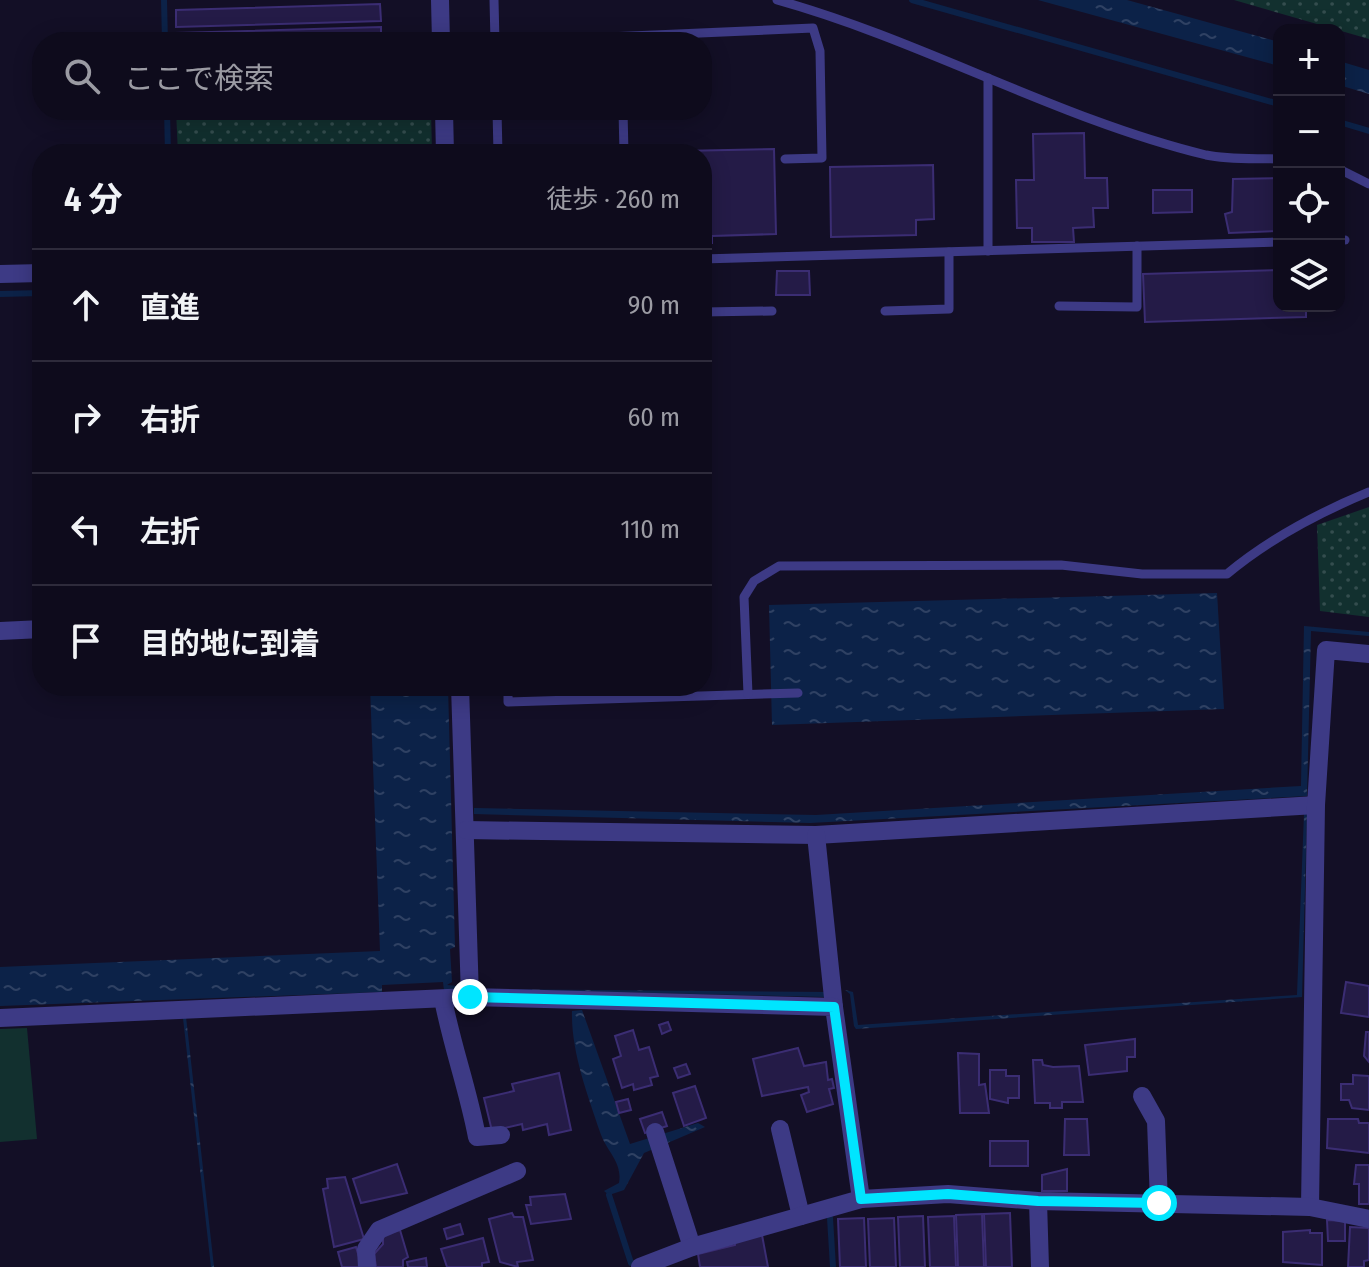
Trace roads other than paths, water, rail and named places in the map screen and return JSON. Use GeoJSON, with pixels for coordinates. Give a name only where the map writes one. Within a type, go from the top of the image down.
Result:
{"type":"FeatureCollection","features":[{"type":"Feature","properties":{"kind":"street"},"geometry":{"type":"LineString","coordinates":[[440,0],[441,32]]}},
{"type":"Feature","properties":{"kind":"street"},"geometry":{"type":"LineString","coordinates":[[444,120],[445,144]]}},
{"type":"Feature","properties":{"kind":"street"},"geometry":{"type":"LineString","coordinates":[[0,274],[32,273]]}},
{"type":"Feature","properties":{"kind":"street"},"geometry":{"type":"LineString","coordinates":[[0,631],[32,629]]}},
{"type":"Feature","properties":{"kind":"street"},"geometry":{"type":"LineString","coordinates":[[1310,1207],[1316,805],[1326,650],[1369,654]]}},
{"type":"Feature","properties":{"kind":"street"},"geometry":{"type":"LineString","coordinates":[[460,696],[470,997]]}},
{"type":"Feature","properties":{"kind":"street"},"geometry":{"type":"LineString","coordinates":[[466,830],[816,835],[1316,805]]}},
{"type":"Feature","properties":{"kind":"street"},"geometry":{"type":"LineString","coordinates":[[816,835],[834,1007],[861,1199]]}},
{"type":"Feature","properties":{"kind":"street"},"geometry":{"type":"LineString","coordinates":[[0,1018],[470,997],[834,1007]]}},
{"type":"Feature","properties":{"kind":"street"},"geometry":{"type":"LineString","coordinates":[[443,999],[477,1137],[501,1135]]}},
{"type":"Feature","properties":{"kind":"street"},"geometry":{"type":"LineString","coordinates":[[1142,1096],[1156,1121],[1159,1203]]}},
{"type":"Feature","properties":{"kind":"street"},"geometry":{"type":"LineString","coordinates":[[780,1129],[801,1216]]}},
{"type":"Feature","properties":{"kind":"street"},"geometry":{"type":"LineString","coordinates":[[655,1132],[692,1247]]}},
{"type":"Feature","properties":{"kind":"street"},"geometry":{"type":"LineString","coordinates":[[367,1267],[366,1249],[379,1230],[517,1171]]}},
{"type":"Feature","properties":{"kind":"street"},"geometry":{"type":"LineString","coordinates":[[640,1267],[692,1247],[861,1199],[948,1194],[1038,1201],[1310,1207],[1369,1219]]}},
{"type":"Feature","properties":{"kind":"street"},"geometry":{"type":"LineString","coordinates":[[1038,1201],[1040,1267]]}},
{"type":"Feature","properties":{"kind":"lane"},"geometry":{"type":"LineString","coordinates":[[494,0],[495,32]]}},
{"type":"Feature","properties":{"kind":"lane"},"geometry":{"type":"LineString","coordinates":[[777,0],[833,15],[988,78],[1209,156],[1273,159]]}},
{"type":"Feature","properties":{"kind":"lane"},"geometry":{"type":"LineString","coordinates":[[712,34],[813,28],[820,51],[822,158],[785,159]]}},
{"type":"Feature","properties":{"kind":"lane"},"geometry":{"type":"LineString","coordinates":[[988,78],[988,251]]}},
{"type":"Feature","properties":{"kind":"lane"},"geometry":{"type":"LineString","coordinates":[[497,120],[498,144]]}},
{"type":"Feature","properties":{"kind":"lane"},"geometry":{"type":"LineString","coordinates":[[623,120],[624,144]]}},
{"type":"Feature","properties":{"kind":"lane"},"geometry":{"type":"LineString","coordinates":[[1345,172],[1369,184]]}},
{"type":"Feature","properties":{"kind":"lane"},"geometry":{"type":"LineString","coordinates":[[712,259],[1273,242]]}},
{"type":"Feature","properties":{"kind":"lane"},"geometry":{"type":"LineString","coordinates":[[1059,306],[1137,307],[1137,246]]}},
{"type":"Feature","properties":{"kind":"lane"},"geometry":{"type":"LineString","coordinates":[[885,311],[949,309],[949,252]]}},
{"type":"Feature","properties":{"kind":"lane"},"geometry":{"type":"LineString","coordinates":[[712,312],[772,311]]}},
{"type":"Feature","properties":{"kind":"lane"},"geometry":{"type":"LineString","coordinates":[[748,694],[744,597],[754,581],[779,566],[1061,565],[1142,574],[1227,574],[1257,549],[1324,510],[1369,492]]}},
{"type":"Feature","properties":{"kind":"lane"},"geometry":{"type":"LineString","coordinates":[[712,695],[798,693]]}},
{"type":"Feature","properties":{"kind":"lane"},"geometry":{"type":"LineString","coordinates":[[508,696],[508,702],[688,696]]}},
{"type":"Feature","properties":{"kind":"water"},"geometry":{"type":"Polygon","coordinates":[[[1038,0],[1127,0],[1273,40],[1273,64],[1038,0]]]}},
{"type":"Feature","properties":{"kind":"water"},"geometry":{"type":"Polygon","coordinates":[[[1345,63],[1369,70],[1369,94],[1345,87],[1345,63]]]}},
{"type":"Feature","properties":{"kind":"water"},"geometry":{"type":"Polygon","coordinates":[[[1217,593],[1224,709],[772,725],[769,605],[1217,593]]]}},
{"type":"Feature","properties":{"kind":"water"},"geometry":{"type":"Polygon","coordinates":[[[1304,626],[1369,632],[1369,636],[1311,631],[1307,796],[810,823],[474,814],[474,808],[816,815],[1301,786],[1304,626]]]}},
{"type":"Feature","properties":{"kind":"water"},"geometry":{"type":"Polygon","coordinates":[[[370,696],[448,696],[455,947],[450,949],[452,982],[447,985],[458,986],[459,989],[444,990],[443,982],[382,985],[382,992],[0,1006],[0,967],[380,951],[370,696]]]}},
{"type":"Feature","properties":{"kind":"water"},"geometry":{"type":"Polygon","coordinates":[[[1304,814],[1307,814],[1302,997],[856,1029],[854,1026],[850,994],[845,990],[853,992],[858,1025],[1297,995],[1304,814]]]}},
{"type":"Feature","properties":{"kind":"water"},"geometry":{"type":"Polygon","coordinates":[[[481,989],[827,992],[826,997],[481,989]]]}},
{"type":"Feature","properties":{"kind":"water"},"geometry":{"type":"Polygon","coordinates":[[[582,1010],[630,1144],[698,1123],[705,1127],[644,1153],[624,1190],[609,1195],[604,1191],[619,1183],[619,1169],[600,1132],[577,1057],[572,1011],[582,1010]]]}},
{"type":"Feature","properties":{"kind":"water"},"geometry":{"type":"Polygon","coordinates":[[[186,1017],[214,1267],[211,1267],[183,1018],[186,1017]]]}},
{"type":"Feature","properties":{"kind":"waterway"},"geometry":{"type":"LineString","coordinates":[[164,0],[165,32]]}},
{"type":"Feature","properties":{"kind":"waterway"},"geometry":{"type":"LineString","coordinates":[[912,0],[1273,102]]}},
{"type":"Feature","properties":{"kind":"waterway"},"geometry":{"type":"LineString","coordinates":[[167,120],[168,144]]}},
{"type":"Feature","properties":{"kind":"waterway"},"geometry":{"type":"LineString","coordinates":[[1345,124],[1369,131]]}},
{"type":"Feature","properties":{"kind":"waterway"},"geometry":{"type":"LineString","coordinates":[[0,294],[32,293]]}},
{"type":"Feature","properties":{"kind":"waterway"},"geometry":{"type":"LineString","coordinates":[[609,1195],[631,1263]]}},
{"type":"Feature","properties":{"kind":"waterway"},"geometry":{"type":"LineString","coordinates":[[830,1218],[833,1267]]}}]}
